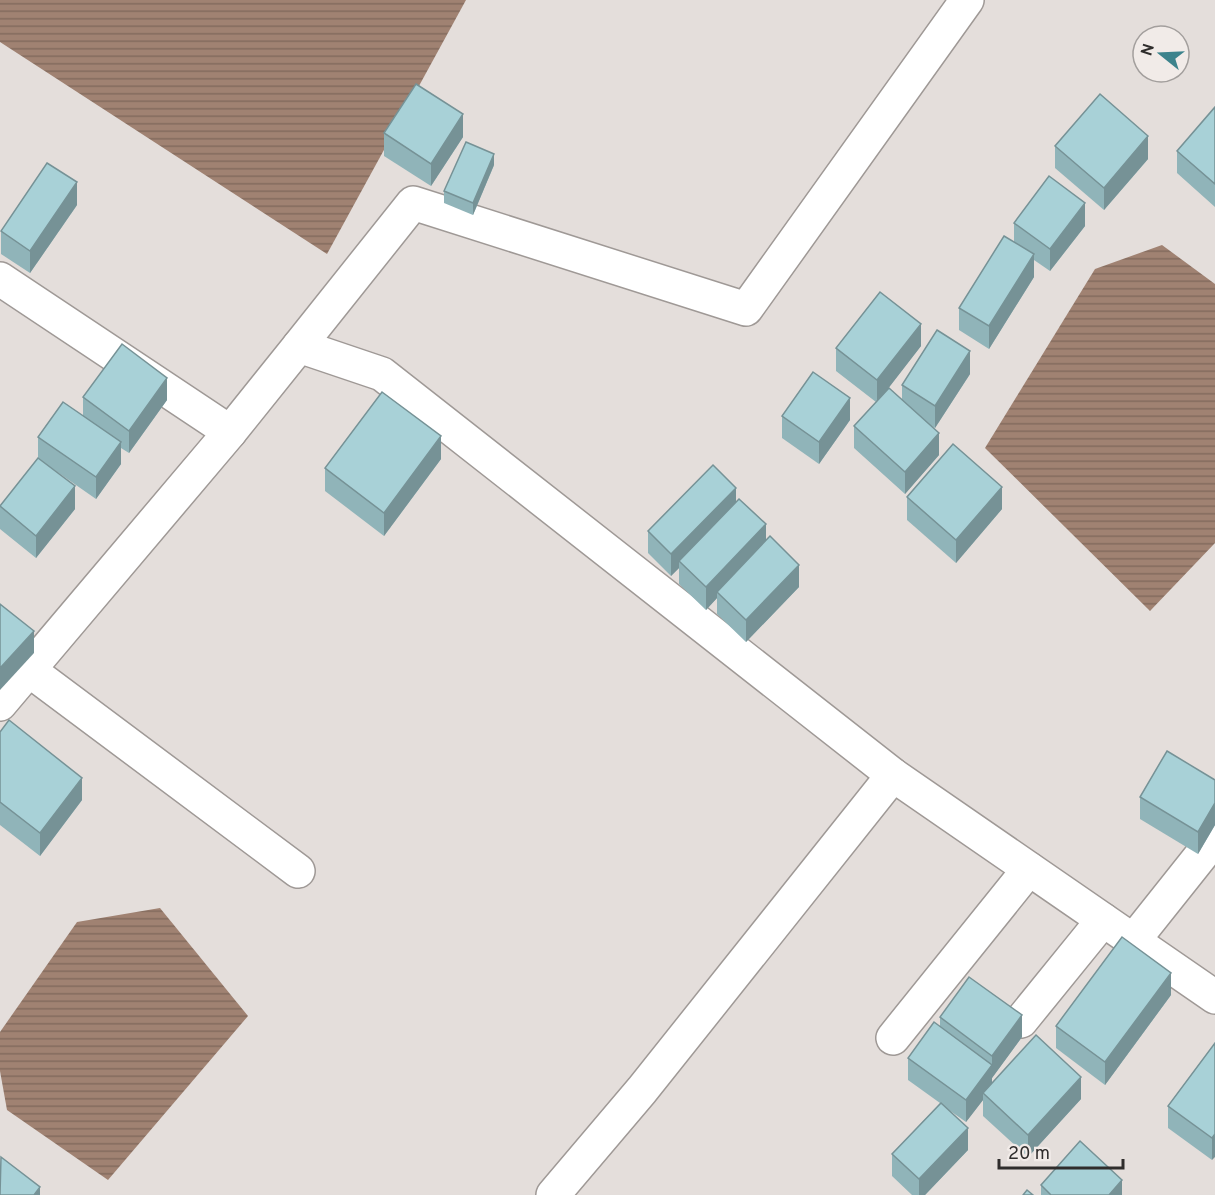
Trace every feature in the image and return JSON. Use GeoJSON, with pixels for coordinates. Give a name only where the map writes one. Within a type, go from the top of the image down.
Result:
{"type":"FeatureCollection","features":[{"type":"Feature","properties":{"kind":"street"},"geometry":{"type":"LineString","coordinates":[[0,704],[230,432],[413,203],[746,309],[967,0]]}},
{"type":"Feature","properties":{"kind":"street"},"geometry":{"type":"LineString","coordinates":[[0,279],[230,432]]}},
{"type":"Feature","properties":{"kind":"street"},"geometry":{"type":"LineString","coordinates":[[299,346],[382,374],[893,775],[1215,997]]}},
{"type":"Feature","properties":{"kind":"street"},"geometry":{"type":"LineString","coordinates":[[29,670],[298,872]]}},
{"type":"Feature","properties":{"kind":"street"},"geometry":{"type":"LineString","coordinates":[[553,1195],[642,1090],[893,775]]}},
{"type":"Feature","properties":{"kind":"street"},"geometry":{"type":"LineString","coordinates":[[1133,941],[1215,838]]}},
{"type":"Feature","properties":{"kind":"street"},"geometry":{"type":"LineString","coordinates":[[893,1038],[1029,869]]}},
{"type":"Feature","properties":{"kind":"street"},"geometry":{"type":"LineString","coordinates":[[1021,1021],[1103,920]]}},
{"type":"Feature","properties":{"kind":"shaded area"},"geometry":{"type":"Polygon","coordinates":[[[0,0],[466,0],[327,254],[0,42],[0,0]]]}},
{"type":"Feature","properties":{"kind":"shaded area"},"geometry":{"type":"Polygon","coordinates":[[[1162,245],[1215,284],[1215,543],[1150,611],[985,448],[1095,269],[1162,245]]]}},
{"type":"Feature","properties":{"kind":"shaded area"},"geometry":{"type":"Polygon","coordinates":[[[160,908],[248,1016],[108,1180],[7,1110],[0,1071],[0,1032],[77,922],[160,908]]]}},
{"type":"Feature","properties":{"kind":"building"},"geometry":{"type":"Polygon","coordinates":[[[416,84],[463,114],[431,164],[384,133],[416,84]]]}},
{"type":"Feature","properties":{"kind":"building"},"geometry":{"type":"Polygon","coordinates":[[[1100,94],[1148,136],[1104,188],[1055,146],[1100,94]]]}},
{"type":"Feature","properties":{"kind":"building"},"geometry":{"type":"Polygon","coordinates":[[[1215,107],[1215,184],[1177,151],[1215,107]]]}},
{"type":"Feature","properties":{"kind":"building"},"geometry":{"type":"Polygon","coordinates":[[[466,142],[494,154],[473,203],[444,191],[466,142]]]}},
{"type":"Feature","properties":{"kind":"building"},"geometry":{"type":"Polygon","coordinates":[[[47,163],[77,182],[30,251],[1,231],[47,163]]]}},
{"type":"Feature","properties":{"kind":"building"},"geometry":{"type":"Polygon","coordinates":[[[1049,176],[1085,203],[1050,249],[1014,223],[1049,176]]]}},
{"type":"Feature","properties":{"kind":"building"},"geometry":{"type":"Polygon","coordinates":[[[1004,236],[1034,254],[989,326],[959,308],[1004,236]]]}},
{"type":"Feature","properties":{"kind":"building"},"geometry":{"type":"Polygon","coordinates":[[[880,292],[921,324],[877,380],[836,348],[880,292]]]}},
{"type":"Feature","properties":{"kind":"building"},"geometry":{"type":"Polygon","coordinates":[[[937,330],[970,351],[935,406],[902,385],[937,330]]]}},
{"type":"Feature","properties":{"kind":"building"},"geometry":{"type":"Polygon","coordinates":[[[122,344],[167,378],[129,431],[83,397],[122,344]]]}},
{"type":"Feature","properties":{"kind":"building"},"geometry":{"type":"Polygon","coordinates":[[[813,372],[850,398],[819,442],[782,416],[813,372]]]}},
{"type":"Feature","properties":{"kind":"building"},"geometry":{"type":"Polygon","coordinates":[[[889,388],[939,433],[905,472],[854,426],[889,388]]]}},
{"type":"Feature","properties":{"kind":"building"},"geometry":{"type":"Polygon","coordinates":[[[382,392],[441,436],[384,513],[325,468],[382,392]]]}},
{"type":"Feature","properties":{"kind":"building"},"geometry":{"type":"Polygon","coordinates":[[[63,402],[121,442],[96,477],[38,437],[63,402]]]}},
{"type":"Feature","properties":{"kind":"building"},"geometry":{"type":"Polygon","coordinates":[[[953,444],[1002,487],[956,540],[907,497],[953,444]]]}},
{"type":"Feature","properties":{"kind":"building"},"geometry":{"type":"Polygon","coordinates":[[[38,458],[75,486],[36,536],[0,506],[38,458]]]}},
{"type":"Feature","properties":{"kind":"building"},"geometry":{"type":"Polygon","coordinates":[[[713,465],[736,488],[671,554],[648,531],[713,465]]]}},
{"type":"Feature","properties":{"kind":"building"},"geometry":{"type":"Polygon","coordinates":[[[739,499],[766,524],[706,587],[679,561],[739,499]]]}},
{"type":"Feature","properties":{"kind":"building"},"geometry":{"type":"Polygon","coordinates":[[[770,536],[799,565],[746,620],[717,592],[770,536]]]}},
{"type":"Feature","properties":{"kind":"building"},"geometry":{"type":"Polygon","coordinates":[[[0,604],[34,631],[0,668],[0,604]]]}},
{"type":"Feature","properties":{"kind":"building"},"geometry":{"type":"Polygon","coordinates":[[[9,720],[82,778],[40,833],[0,802],[0,732],[9,720]]]}},
{"type":"Feature","properties":{"kind":"building"},"geometry":{"type":"Polygon","coordinates":[[[1167,751],[1215,780],[1215,803],[1198,832],[1140,797],[1167,751]]]}},
{"type":"Feature","properties":{"kind":"building"},"geometry":{"type":"Polygon","coordinates":[[[1122,937],[1171,973],[1105,1062],[1056,1026],[1122,937]]]}},
{"type":"Feature","properties":{"kind":"building"},"geometry":{"type":"Polygon","coordinates":[[[969,977],[1022,1015],[992,1056],[940,1017],[969,977]]]}},
{"type":"Feature","properties":{"kind":"building"},"geometry":{"type":"Polygon","coordinates":[[[934,1022],[992,1065],[966,1100],[908,1058],[934,1022]]]}},
{"type":"Feature","properties":{"kind":"building"},"geometry":{"type":"Polygon","coordinates":[[[1036,1035],[1081,1077],[1028,1135],[983,1093],[1036,1035]]]}},
{"type":"Feature","properties":{"kind":"building"},"geometry":{"type":"Polygon","coordinates":[[[1215,1043],[1215,1134],[1212,1138],[1168,1106],[1215,1043]]]}},
{"type":"Feature","properties":{"kind":"building"},"geometry":{"type":"Polygon","coordinates":[[[941,1103],[968,1128],[919,1179],[892,1154],[941,1103]]]}},
{"type":"Feature","properties":{"kind":"building"},"geometry":{"type":"Polygon","coordinates":[[[1080,1141],[1122,1180],[1109,1195],[1051,1195],[1041,1185],[1080,1141]]]}},
{"type":"Feature","properties":{"kind":"building"},"geometry":{"type":"Polygon","coordinates":[[[1,1157],[40,1187],[34,1195],[0,1195],[1,1157]]]}},
{"type":"Feature","properties":{"kind":"building"},"geometry":{"type":"Polygon","coordinates":[[[1027,1190],[1033,1195],[1023,1195],[1027,1190]]]}}]}
